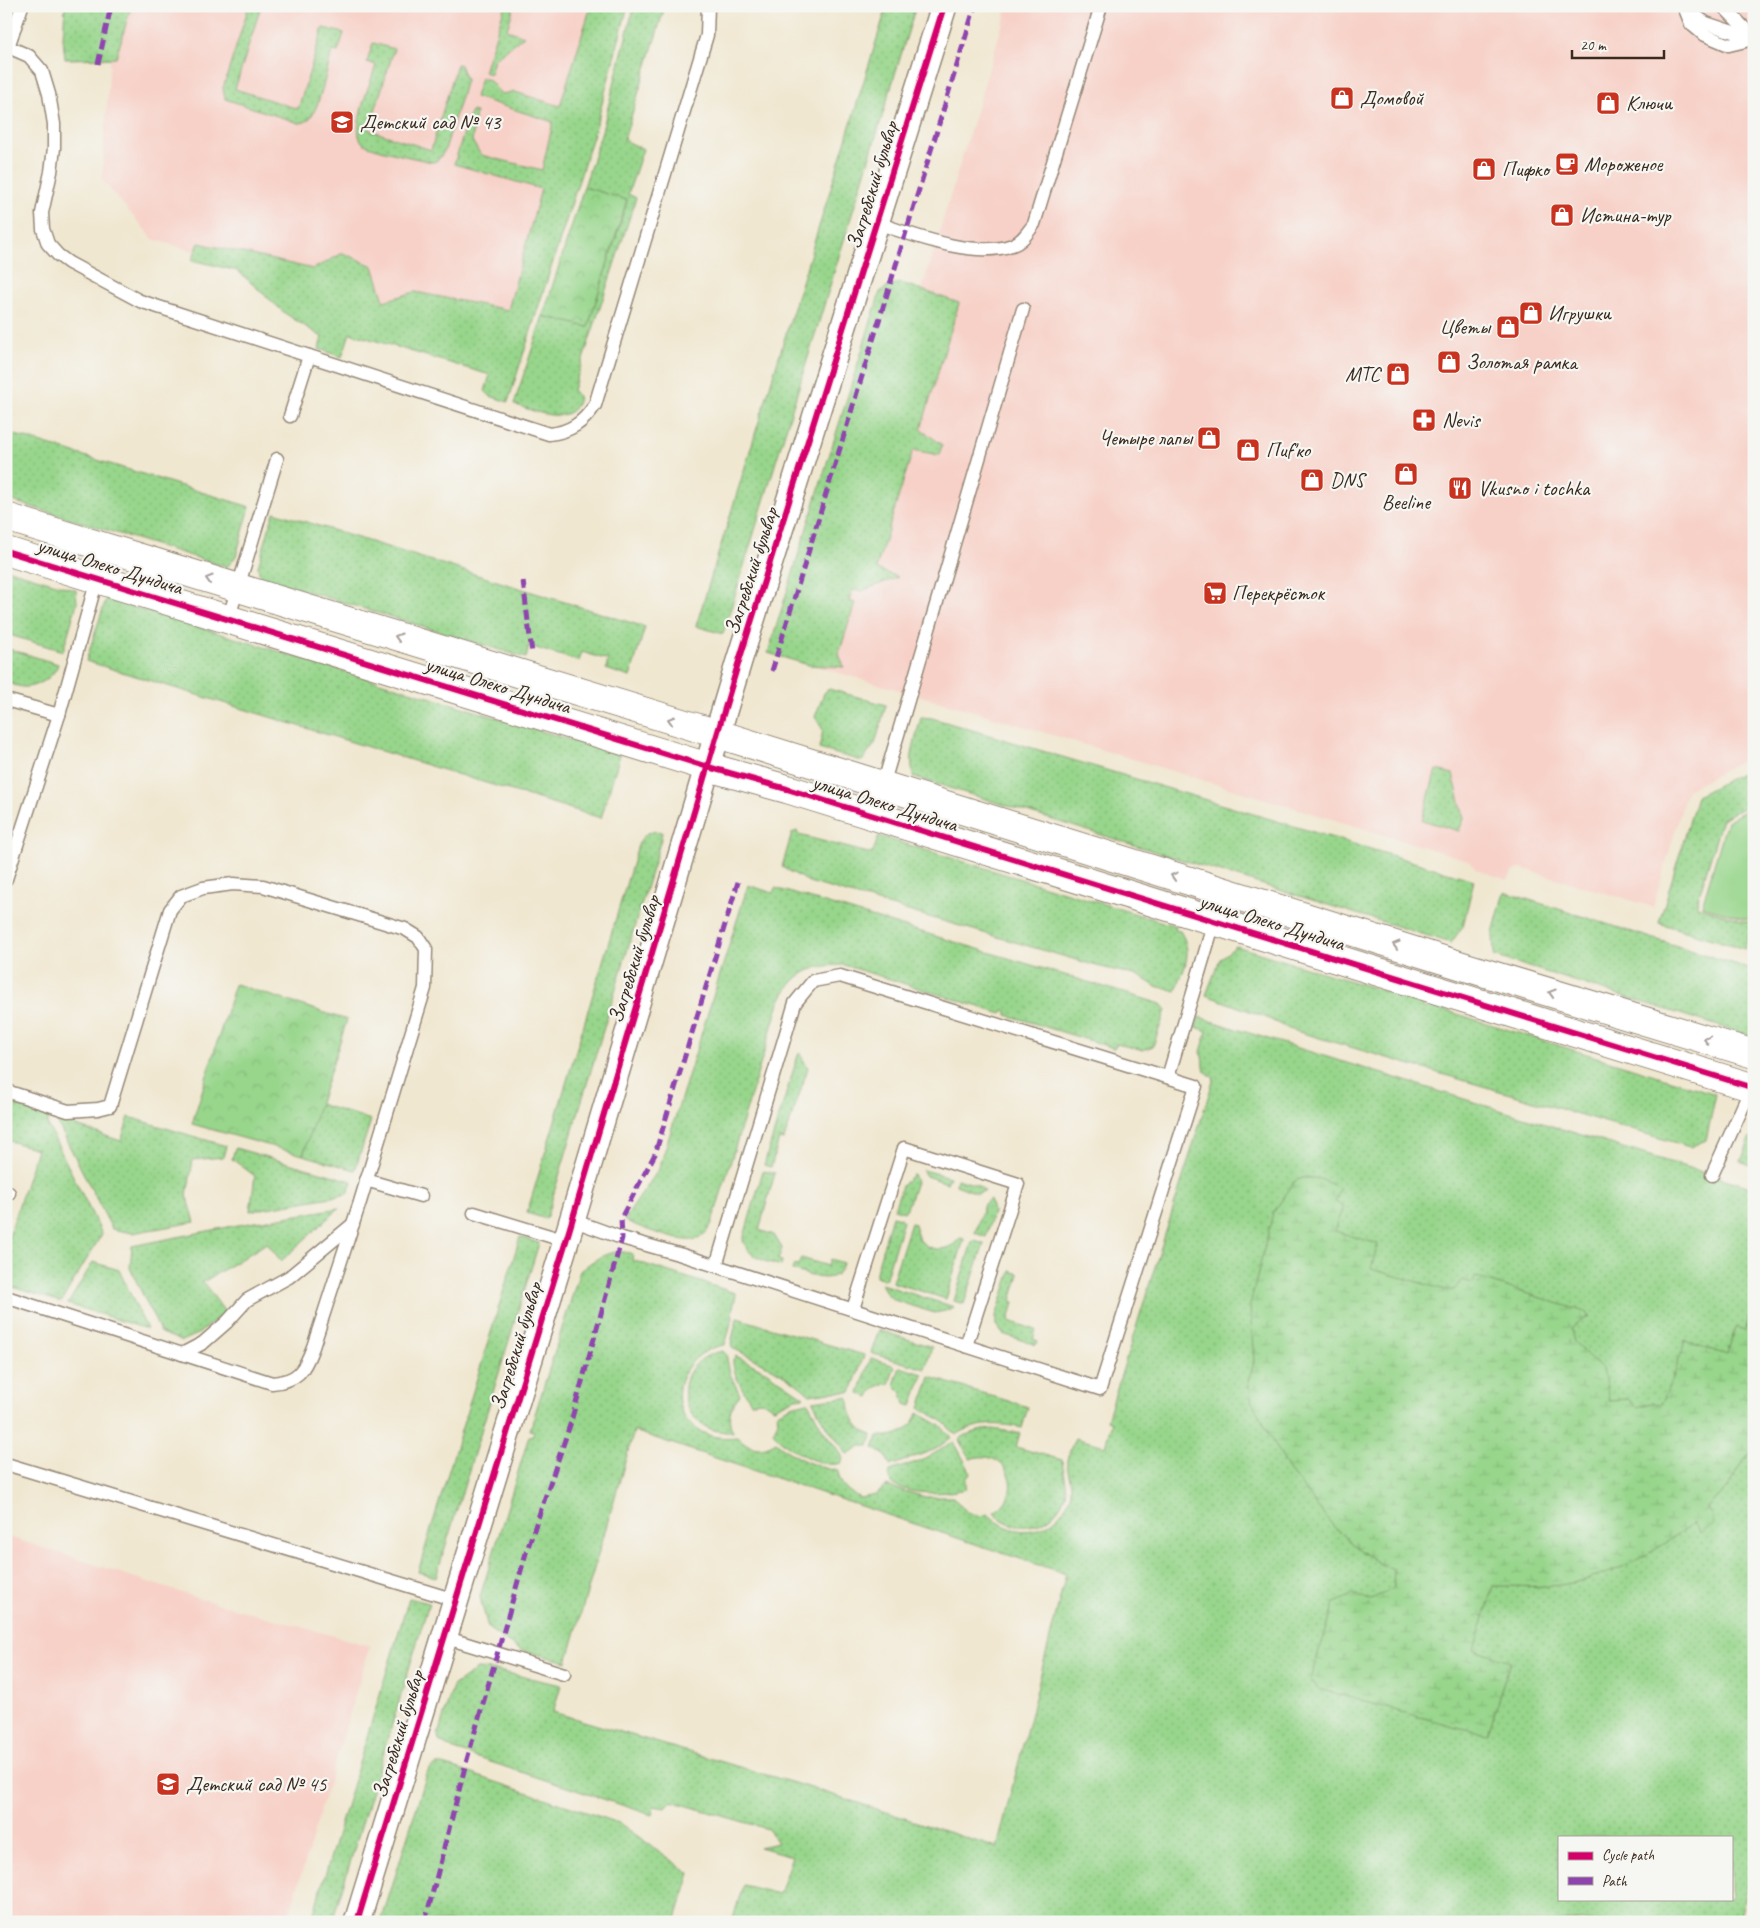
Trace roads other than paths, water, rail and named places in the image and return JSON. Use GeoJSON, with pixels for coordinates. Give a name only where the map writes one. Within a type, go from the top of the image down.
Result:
{"type":"FeatureCollection","features":[{"type":"Feature","properties":{"kind":"street","name":"Загребский бульвар"},"geometry":{"type":"LineString","coordinates":[[357,1922],[569,1231],[718,734],[944,6]]}},
{"type":"Feature","properties":{"kind":"street","name":"улица Олеко Дундича"},"geometry":{"type":"LineString","coordinates":[[6,517],[718,734],[1469,968],[1754,1054]]}},
{"type":"Feature","properties":{"kind":"street","name":"улица Олеко Дундича"},"geometry":{"type":"LineString","coordinates":[[6,551],[1753,1086]]}},
{"type":"Feature","properties":{"kind":"lane"},"geometry":{"type":"LineString","coordinates":[[22,6],[7,46],[29,56],[42,71],[49,94],[54,124],[54,148],[52,172],[42,213],[42,221],[48,244],[58,255],[69,263],[140,301],[549,434],[562,432],[576,426],[587,417],[595,405],[600,392],[705,45],[708,6]]}},
{"type":"Feature","properties":{"kind":"lane"},"geometry":{"type":"LineString","coordinates":[[877,223],[937,242],[961,247],[986,249],[1013,245],[1025,236],[1034,224],[1101,6]]}},
{"type":"Feature","properties":{"kind":"lane"},"geometry":{"type":"LineString","coordinates":[[1723,6],[1754,39]]}},
{"type":"Feature","properties":{"kind":"lane"},"geometry":{"type":"LineString","coordinates":[[1683,7],[1706,23],[1754,39]]}},
{"type":"Feature","properties":{"kind":"lane"},"geometry":{"type":"LineString","coordinates":[[874,816],[1023,309]]}},
{"type":"Feature","properties":{"kind":"lane"},"geometry":{"type":"LineString","coordinates":[[290,416],[309,356]]}},
{"type":"Feature","properties":{"kind":"lane"},"geometry":{"type":"LineString","coordinates":[[228,620],[277,459]]}},
{"type":"Feature","properties":{"kind":"lane"},"geometry":{"type":"LineString","coordinates":[[7,871],[59,715],[106,547]]}},
{"type":"Feature","properties":{"kind":"lane"},"geometry":{"type":"LineString","coordinates":[[6,700],[59,715]]}},
{"type":"Feature","properties":{"kind":"lane"},"geometry":{"type":"LineString","coordinates":[[6,1091],[68,1111],[98,1109],[110,1106],[170,910],[181,896],[202,888],[232,884],[263,886],[405,928],[418,937],[426,949],[425,988],[353,1224],[313,1347],[306,1366],[300,1374],[285,1382],[272,1383],[6,1297]]}},
{"type":"Feature","properties":{"kind":"lane"},"geometry":{"type":"LineString","coordinates":[[1168,1077],[1223,892]]}},
{"type":"Feature","properties":{"kind":"lane"},"geometry":{"type":"LineString","coordinates":[[1461,997],[1469,968]]}},
{"type":"Feature","properties":{"kind":"lane"},"geometry":{"type":"LineString","coordinates":[[474,1213],[569,1231],[622,1238],[716,1266],[1100,1389],[1196,1086],[840,976],[813,981],[795,1003],[716,1266]]}},
{"type":"Feature","properties":{"kind":"lane"},"geometry":{"type":"LineString","coordinates":[[1712,1175],[1753,1086]]}},
{"type":"Feature","properties":{"kind":"lane"},"geometry":{"type":"LineString","coordinates":[[852,1309],[904,1148],[1018,1184],[966,1346]]}},
{"type":"Feature","properties":{"kind":"lane"},"geometry":{"type":"LineString","coordinates":[[366,1180],[421,1196]]}},
{"type":"Feature","properties":{"kind":"lane"},"geometry":{"type":"LineString","coordinates":[[182,1354],[203,1343],[227,1322],[247,1300],[289,1277],[353,1224]]}},
{"type":"Feature","properties":{"kind":"lane"},"geometry":{"type":"LineString","coordinates":[[6,1464],[456,1600]]}},
{"type":"Feature","properties":{"kind":"lane"},"geometry":{"type":"LineString","coordinates":[[444,1637],[564,1674]]}},
{"type":"Feature","properties":{"kind":"place","name":"Домовой"},"geometry":{"type":"Point","coordinates":[1342,98]}},
{"type":"Feature","properties":{"kind":"place","name":"Ключи"},"geometry":{"type":"Point","coordinates":[1608,103]}},
{"type":"Feature","properties":{"kind":"place","name":"Детский сад № 43"},"geometry":{"type":"Point","coordinates":[342,122]}},
{"type":"Feature","properties":{"kind":"place","name":"Мороженое"},"geometry":{"type":"Point","coordinates":[1567,164]}},
{"type":"Feature","properties":{"kind":"place","name":"Пифко"},"geometry":{"type":"Point","coordinates":[1484,169]}},
{"type":"Feature","properties":{"kind":"place","name":"Истина-тур"},"geometry":{"type":"Point","coordinates":[1562,215]}},
{"type":"Feature","properties":{"kind":"place","name":"Игрушки"},"geometry":{"type":"Point","coordinates":[1531,313]}},
{"type":"Feature","properties":{"kind":"place","name":"Цветы"},"geometry":{"type":"Point","coordinates":[1508,327]}},
{"type":"Feature","properties":{"kind":"place","name":"Золотая рамка"},"geometry":{"type":"Point","coordinates":[1449,362]}},
{"type":"Feature","properties":{"kind":"place","name":"МТС"},"geometry":{"type":"Point","coordinates":[1398,374]}},
{"type":"Feature","properties":{"kind":"place","name":"Nevis"},"geometry":{"type":"Point","coordinates":[1424,420]}},
{"type":"Feature","properties":{"kind":"place","name":"Четыре лапы"},"geometry":{"type":"Point","coordinates":[1209,438]}},
{"type":"Feature","properties":{"kind":"place","name":"Пиf'ко"},"geometry":{"type":"Point","coordinates":[1248,450]}},
{"type":"Feature","properties":{"kind":"place","name":"Beeline"},"geometry":{"type":"Point","coordinates":[1406,474]}},
{"type":"Feature","properties":{"kind":"place","name":"DNS"},"geometry":{"type":"Point","coordinates":[1312,480]}},
{"type":"Feature","properties":{"kind":"place","name":"Vkusno i tochka"},"geometry":{"type":"Point","coordinates":[1460,488]}},
{"type":"Feature","properties":{"kind":"place","name":"Перекрёсток"},"geometry":{"type":"Point","coordinates":[1215,593]}},
{"type":"Feature","properties":{"kind":"place","name":"Детский сад № 45"},"geometry":{"type":"Point","coordinates":[168,1784]}}]}
